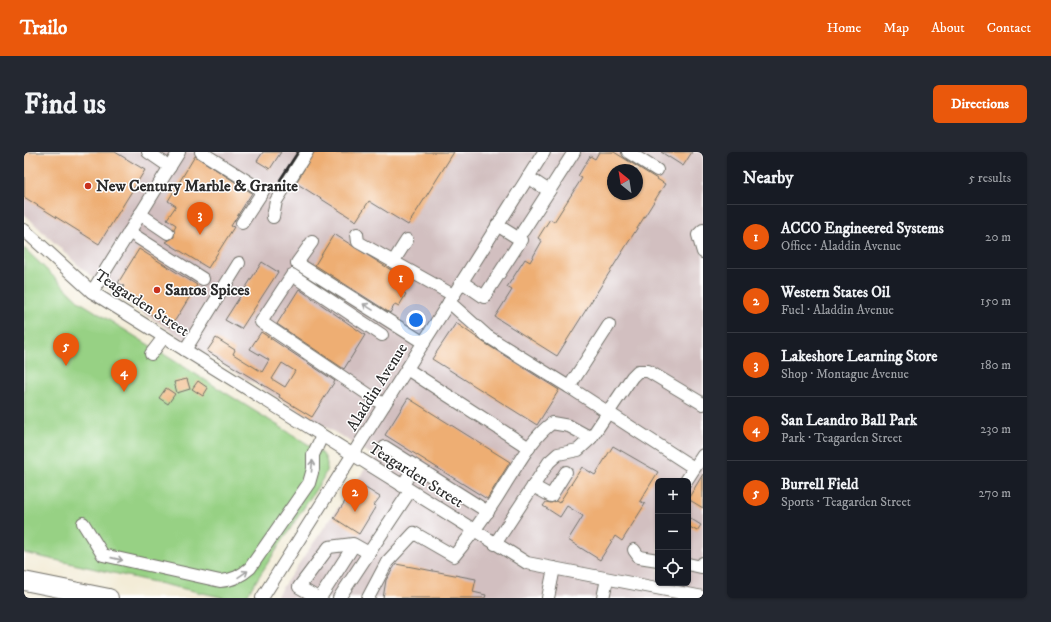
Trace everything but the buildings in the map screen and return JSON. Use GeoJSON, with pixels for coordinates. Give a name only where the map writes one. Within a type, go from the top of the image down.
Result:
{"type":"FeatureCollection","features":[{"type":"Feature","properties":{"kind":"highway"},"geometry":{"type":"LineString","coordinates":[[24,581],[109,598]]}},
{"type":"Feature","properties":{"kind":"street"},"geometry":{"type":"LineString","coordinates":[[148,152],[170,167]]}},
{"type":"Feature","properties":{"kind":"street"},"geometry":{"type":"LineString","coordinates":[[92,292],[179,152]]}},
{"type":"Feature","properties":{"kind":"street"},"geometry":{"type":"LineString","coordinates":[[201,152],[263,191],[242,222]]}},
{"type":"Feature","properties":{"kind":"street"},"geometry":{"type":"LineString","coordinates":[[273,217],[276,201],[307,152]]}},
{"type":"Feature","properties":{"kind":"street","name":"Aladdin Avenue"},"geometry":{"type":"LineString","coordinates":[[262,598],[544,152]]}},
{"type":"Feature","properties":{"kind":"street"},"geometry":{"type":"LineString","coordinates":[[523,231],[574,152]]}},
{"type":"Feature","properties":{"kind":"street"},"geometry":{"type":"LineString","coordinates":[[628,152],[657,170]]}},
{"type":"Feature","properties":{"kind":"street"},"geometry":{"type":"LineString","coordinates":[[528,177],[549,191]]}},
{"type":"Feature","properties":{"kind":"street"},"geometry":{"type":"LineString","coordinates":[[140,214],[168,233]]}},
{"type":"Feature","properties":{"kind":"street"},"geometry":{"type":"LineString","coordinates":[[462,282],[484,297],[521,240],[497,225]]}},
{"type":"Feature","properties":{"kind":"street","name":"Teagarden Street"},"geometry":{"type":"LineString","coordinates":[[24,230],[92,292],[527,563],[554,568],[579,579],[607,579],[661,589],[683,596],[703,597]]}},
{"type":"Feature","properties":{"kind":"street"},"geometry":{"type":"LineString","coordinates":[[703,230],[698,234],[703,252]]}},
{"type":"Feature","properties":{"kind":"street"},"geometry":{"type":"LineString","coordinates":[[129,232],[203,279]]}},
{"type":"Feature","properties":{"kind":"street"},"geometry":{"type":"LineString","coordinates":[[357,234],[358,242],[429,283],[437,285],[488,336],[609,411],[694,468]]}},
{"type":"Feature","properties":{"kind":"street"},"geometry":{"type":"LineString","coordinates":[[393,262],[407,240]]}},
{"type":"Feature","properties":{"kind":"street"},"geometry":{"type":"LineString","coordinates":[[312,242],[297,263],[424,342]]}},
{"type":"Feature","properties":{"kind":"street"},"geometry":{"type":"LineString","coordinates":[[185,350],[239,264]]}},
{"type":"Feature","properties":{"kind":"street"},"geometry":{"type":"LineString","coordinates":[[382,335],[292,275],[261,322],[384,406]]}},
{"type":"Feature","properties":{"kind":"street"},"geometry":{"type":"LineString","coordinates":[[569,387],[609,325]]}},
{"type":"Feature","properties":{"kind":"street"},"geometry":{"type":"LineString","coordinates":[[151,354],[164,337]]}},
{"type":"Feature","properties":{"kind":"street"},"geometry":{"type":"LineString","coordinates":[[407,369],[529,448]]}},
{"type":"Feature","properties":{"kind":"street"},"geometry":{"type":"LineString","coordinates":[[496,544],[549,462],[558,454],[578,450],[591,438],[632,377],[638,371],[648,371],[703,404]]}},
{"type":"Feature","properties":{"kind":"street"},"geometry":{"type":"LineString","coordinates":[[368,598],[387,562],[414,533],[454,556],[475,531],[529,448],[545,428],[552,423],[569,426],[591,438]]}},
{"type":"Feature","properties":{"kind":"street"},"geometry":{"type":"LineString","coordinates":[[83,523],[103,555],[220,582],[242,576],[250,568],[309,483],[313,468],[313,455],[322,436]]}},
{"type":"Feature","properties":{"kind":"street"},"geometry":{"type":"LineString","coordinates":[[385,447],[488,512]]}},
{"type":"Feature","properties":{"kind":"street"},"geometry":{"type":"LineString","coordinates":[[688,478],[703,455]]}},
{"type":"Feature","properties":{"kind":"street"},"geometry":{"type":"LineString","coordinates":[[339,598],[369,553],[406,488],[415,466]]}},
{"type":"Feature","properties":{"kind":"street"},"geometry":{"type":"LineString","coordinates":[[533,486],[551,496],[566,472]]}},
{"type":"Feature","properties":{"kind":"street"},"geometry":{"type":"LineString","coordinates":[[354,545],[319,598],[299,588],[328,547],[354,545],[369,553]]}},
{"type":"Feature","properties":{"kind":"street"},"geometry":{"type":"LineString","coordinates":[[634,550],[639,557],[655,560]]}},
{"type":"Feature","properties":{"kind":"street"},"geometry":{"type":"LineString","coordinates":[[691,565],[701,567],[703,563]]}},
{"type":"Feature","properties":{"kind":"street"},"geometry":{"type":"LineString","coordinates":[[548,598],[554,568]]}},
{"type":"Feature","properties":{"kind":"street"},"geometry":{"type":"LineString","coordinates":[[603,598],[607,579]]}},
{"type":"Feature","properties":{"kind":"shaded area"},"geometry":{"type":"Polygon","coordinates":[[[24,152],[703,152],[703,598],[275,598],[374,456],[225,366],[114,294],[78,265],[24,214],[24,152]]]}},
{"type":"Feature","properties":{"kind":"green space"},"geometry":{"type":"Polygon","coordinates":[[[24,248],[80,302],[322,453],[325,457],[327,466],[322,480],[245,598],[225,598],[24,553],[24,248]]]}},
{"type":"Feature","properties":{"kind":"railway"},"geometry":{"type":"LineString","coordinates":[[280,180],[298,152]]}},
{"type":"Feature","properties":{"kind":"place","name":"New Century Marble & Granite"},"geometry":{"type":"Point","coordinates":[88,186]}},
{"type":"Feature","properties":{"kind":"place","name":"Lakeshore Learning Store"},"geometry":{"type":"Point","coordinates":[200,235]}},
{"type":"Feature","properties":{"kind":"place","name":"Santos Spices"},"geometry":{"type":"Point","coordinates":[157,290]}},
{"type":"Feature","properties":{"kind":"place","name":"ACCO Engineered Systems"},"geometry":{"type":"Point","coordinates":[401,298]}},
{"type":"Feature","properties":{"kind":"place","name":"Burrell Field"},"geometry":{"type":"Point","coordinates":[66,366]}},
{"type":"Feature","properties":{"kind":"place","name":"San Leandro Ball Park"},"geometry":{"type":"Point","coordinates":[124,392]}},
{"type":"Feature","properties":{"kind":"place","name":"Western States Oil"},"geometry":{"type":"Point","coordinates":[355,512]}}]}
